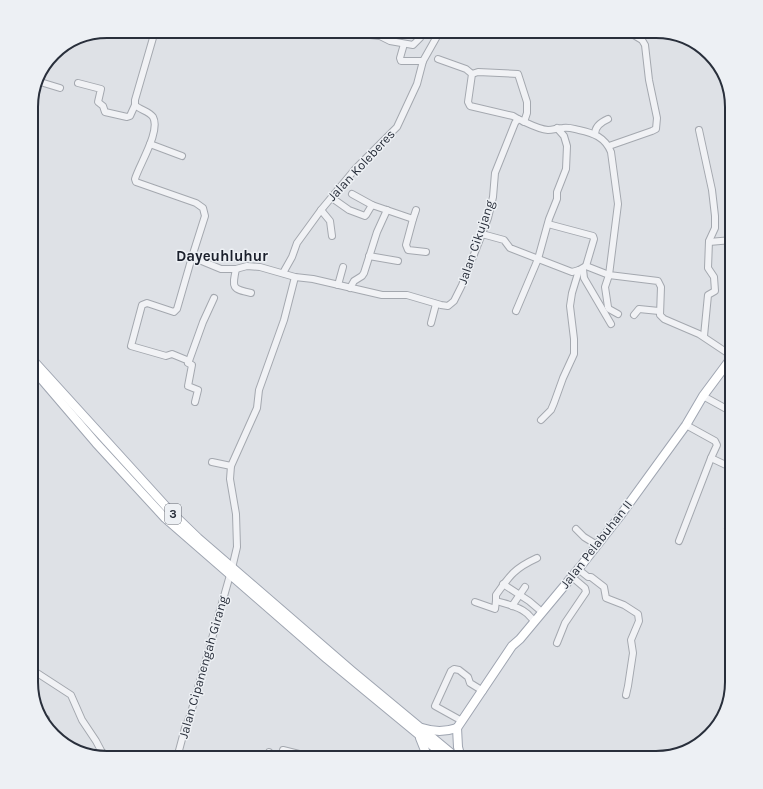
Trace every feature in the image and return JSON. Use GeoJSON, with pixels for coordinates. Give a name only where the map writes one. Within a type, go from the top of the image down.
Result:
{"type":"FeatureCollection","features":[{"type":"Feature","properties":{"kind":"main road","name":"3"},"geometry":{"type":"LineString","coordinates":[[38,366],[171,512],[231,572]]}},
{"type":"Feature","properties":{"kind":"main road","name":"Jalan Pelabuhan II"},"geometry":{"type":"LineString","coordinates":[[457,728],[512,646],[572,577],[620,515],[686,425],[703,396],[725,366]]}},
{"type":"Feature","properties":{"kind":"main road","name":"3"},"geometry":{"type":"LineString","coordinates":[[38,375],[96,443],[165,518],[419,731],[440,751]]}},
{"type":"Feature","properties":{"kind":"main road"},"geometry":{"type":"LineString","coordinates":[[426,751],[419,731],[438,732],[457,728],[459,751]]}},
{"type":"Feature","properties":{"kind":"main road","name":"3"},"geometry":{"type":"LineString","coordinates":[[419,731],[447,751]]}},
{"type":"Feature","properties":{"kind":"street"},"geometry":{"type":"LineString","coordinates":[[78,83],[100,89],[98,102],[102,105],[105,112],[128,117],[130,116],[135,105],[135,95],[153,38]]}},
{"type":"Feature","properties":{"kind":"street"},"geometry":{"type":"LineString","coordinates":[[384,38],[390,41],[414,45],[420,38]]}},
{"type":"Feature","properties":{"kind":"street","name":"Jalan Koleberes"},"geometry":{"type":"LineString","coordinates":[[283,273],[292,257],[297,243],[321,210],[356,168],[397,127],[417,84],[423,61],[436,38]]}},
{"type":"Feature","properties":{"kind":"street"},"geometry":{"type":"LineString","coordinates":[[610,149],[656,129],[656,111],[649,80],[645,45],[639,38]]}},
{"type":"Feature","properties":{"kind":"street"},"geometry":{"type":"LineString","coordinates":[[404,44],[400,58],[401,61],[423,61]]}},
{"type":"Feature","properties":{"kind":"street"},"geometry":{"type":"LineString","coordinates":[[438,59],[466,69],[472,74],[468,104],[522,120],[541,129],[550,130],[557,128],[570,128],[594,134],[603,139],[610,149],[618,204],[609,275],[605,287],[608,307],[618,314]]}},
{"type":"Feature","properties":{"kind":"street","name":"Jalan Cikujang"},"geometry":{"type":"LineString","coordinates":[[192,257],[221,269],[251,267],[283,273],[295,277],[313,279],[382,295],[407,295],[448,306],[454,301],[462,285],[488,218],[493,197],[495,173],[513,126],[522,120],[527,113],[527,102],[518,74],[478,72],[472,74]]}},
{"type":"Feature","properties":{"kind":"street"},"geometry":{"type":"LineString","coordinates":[[42,83],[60,88]]}},
{"type":"Feature","properties":{"kind":"street"},"geometry":{"type":"LineString","coordinates":[[135,105],[148,112],[154,119],[155,124],[150,144],[136,176],[136,182],[196,203],[203,208],[205,216],[177,309],[174,312],[144,303],[142,305],[131,346],[166,356],[172,354],[189,361],[188,363],[192,365],[188,386],[198,390],[196,402]]}},
{"type":"Feature","properties":{"kind":"street"},"geometry":{"type":"LineString","coordinates":[[594,134],[602,121],[608,119]]}},
{"type":"Feature","properties":{"kind":"street"},"geometry":{"type":"LineString","coordinates":[[516,311],[538,258],[557,199],[557,192],[566,169],[568,152],[564,136],[557,128]]}},
{"type":"Feature","properties":{"kind":"street"},"geometry":{"type":"LineString","coordinates":[[699,130],[712,190],[715,216],[715,228],[709,242],[708,268],[714,277],[715,291],[708,295],[704,336]]}},
{"type":"Feature","properties":{"kind":"street"},"geometry":{"type":"LineString","coordinates":[[150,144],[182,156]]}},
{"type":"Feature","properties":{"kind":"street"},"geometry":{"type":"LineString","coordinates":[[352,194],[372,205],[413,219]]}},
{"type":"Feature","properties":{"kind":"street"},"geometry":{"type":"LineString","coordinates":[[332,198],[349,210],[363,216],[366,215],[372,205]]}},
{"type":"Feature","properties":{"kind":"street"},"geometry":{"type":"LineString","coordinates":[[321,210],[330,221],[332,236]]}},
{"type":"Feature","properties":{"kind":"street"},"geometry":{"type":"LineString","coordinates":[[350,288],[354,281],[362,276],[377,232],[387,210]]}},
{"type":"Feature","properties":{"kind":"street"},"geometry":{"type":"LineString","coordinates":[[416,210],[406,246],[408,250],[426,252]]}},
{"type":"Feature","properties":{"kind":"street"},"geometry":{"type":"LineString","coordinates":[[541,420],[551,410],[574,354],[574,339],[570,306],[572,293],[594,239],[593,236],[548,224]]}},
{"type":"Feature","properties":{"kind":"street"},"geometry":{"type":"LineString","coordinates":[[482,234],[504,240],[510,248],[572,272],[583,268],[609,275],[658,281],[661,290],[660,315],[664,319],[704,336],[725,351]]}},
{"type":"Feature","properties":{"kind":"street"},"geometry":{"type":"LineString","coordinates":[[709,242],[725,241]]}},
{"type":"Feature","properties":{"kind":"street"},"geometry":{"type":"LineString","coordinates":[[369,256],[398,261]]}},
{"type":"Feature","properties":{"kind":"street"},"geometry":{"type":"LineString","coordinates":[[338,285],[343,267]]}},
{"type":"Feature","properties":{"kind":"street"},"geometry":{"type":"LineString","coordinates":[[583,268],[584,278],[611,324]]}},
{"type":"Feature","properties":{"kind":"street"},"geometry":{"type":"LineString","coordinates":[[236,269],[233,284],[234,287],[250,293]]}},
{"type":"Feature","properties":{"kind":"street","name":"Jalan Cipanengah Girang"},"geometry":{"type":"LineString","coordinates":[[180,751],[237,547],[236,514],[230,479],[231,466],[257,408],[259,390],[284,320],[295,277]]}},
{"type":"Feature","properties":{"kind":"street"},"geometry":{"type":"LineString","coordinates":[[189,361],[203,322],[214,298]]}},
{"type":"Feature","properties":{"kind":"street"},"geometry":{"type":"LineString","coordinates":[[431,323],[436,304]]}},
{"type":"Feature","properties":{"kind":"street"},"geometry":{"type":"LineString","coordinates":[[634,315],[640,309],[659,311]]}},
{"type":"Feature","properties":{"kind":"street"},"geometry":{"type":"LineString","coordinates":[[703,396],[725,408]]}},
{"type":"Feature","properties":{"kind":"street"},"geometry":{"type":"LineString","coordinates":[[679,541],[716,445],[715,441],[686,425]]}},
{"type":"Feature","properties":{"kind":"street"},"geometry":{"type":"LineString","coordinates":[[711,458],[725,465]]}},
{"type":"Feature","properties":{"kind":"street"},"geometry":{"type":"LineString","coordinates":[[212,462],[231,466]]}},
{"type":"Feature","properties":{"kind":"street"},"geometry":{"type":"LineString","coordinates":[[576,529],[584,537],[597,545]]}},
{"type":"Feature","properties":{"kind":"street"},"geometry":{"type":"LineString","coordinates":[[475,602],[494,609],[496,606],[496,595],[503,584],[519,567],[537,558]]}},
{"type":"Feature","properties":{"kind":"street"},"geometry":{"type":"LineString","coordinates":[[578,569],[604,587],[606,598],[629,607],[638,614],[639,621],[631,640],[633,653],[626,695]]}},
{"type":"Feature","properties":{"kind":"street"},"geometry":{"type":"LineString","coordinates":[[557,644],[565,623],[586,592],[585,588],[572,577]]}},
{"type":"Feature","properties":{"kind":"street"},"geometry":{"type":"LineString","coordinates":[[503,584],[529,601],[542,612]]}},
{"type":"Feature","properties":{"kind":"street"},"geometry":{"type":"LineString","coordinates":[[512,606],[526,587],[529,601]]}},
{"type":"Feature","properties":{"kind":"street"},"geometry":{"type":"LineString","coordinates":[[496,601],[526,612],[535,621]]}},
{"type":"Feature","properties":{"kind":"street"},"geometry":{"type":"LineString","coordinates":[[462,721],[435,706],[451,671],[454,669],[459,670],[468,677],[470,683],[482,691]]}},
{"type":"Feature","properties":{"kind":"street"},"geometry":{"type":"LineString","coordinates":[[38,674],[71,696],[82,720],[101,751]]}},
{"type":"Feature","properties":{"kind":"street"},"geometry":{"type":"LineString","coordinates":[[283,750],[289,751]]}},
{"type":"Feature","properties":{"kind":"district","name":"Dayeuhluhur"},"geometry":{"type":"Point","coordinates":[222,256]}}]}
